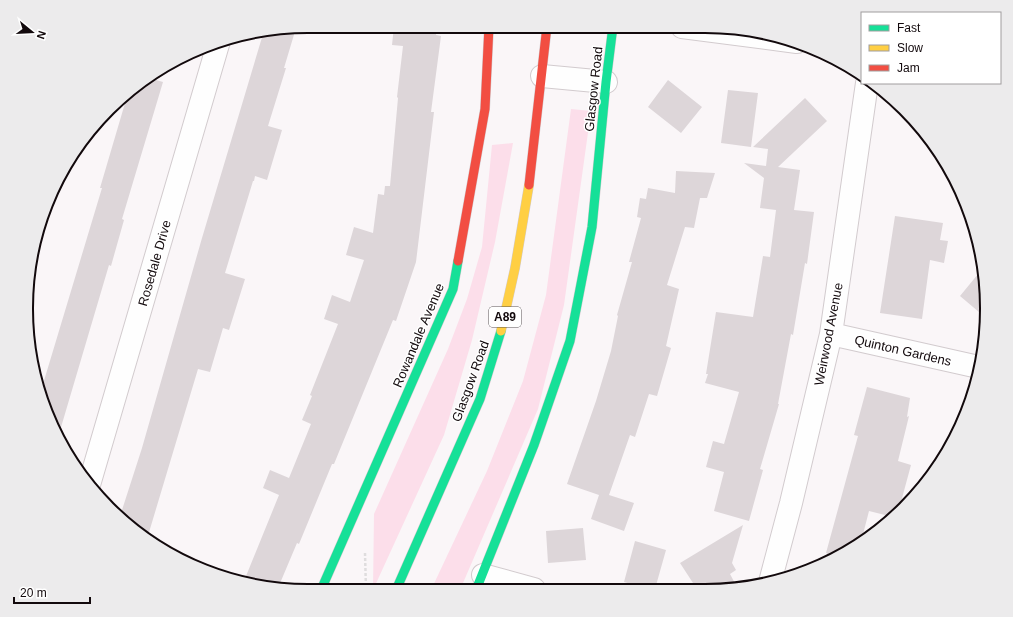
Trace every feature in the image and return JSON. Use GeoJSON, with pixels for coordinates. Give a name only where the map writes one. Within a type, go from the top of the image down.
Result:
{"type":"FeatureCollection","features":[{"type":"Feature","properties":{"kind":"street","name":"Rowandale Avenue"},"geometry":{"type":"LineString","coordinates":[[324,584],[453,290],[485,109],[489,33]]}},
{"type":"Feature","properties":{"kind":"street","name":"Glasgow Road"},"geometry":{"type":"LineString","coordinates":[[399,584],[480,398],[502,329],[515,268],[529,183],[546,33]]}},
{"type":"Feature","properties":{"kind":"street","name":"Glasgow Road"},"geometry":{"type":"LineString","coordinates":[[479,582],[534,446],[570,342],[592,227],[612,33]]}},
{"type":"Feature","properties":{"kind":"street","name":"Rosedale Drive"},"geometry":{"type":"LineString","coordinates":[[91,478],[217,49]]}},
{"type":"Feature","properties":{"kind":"street"},"geometry":{"type":"LineString","coordinates":[[542,76],[606,82]]}},
{"type":"Feature","properties":{"kind":"street","name":"Weirwood Avenue"},"geometry":{"type":"LineString","coordinates":[[772,576],[831,334],[867,86]]}},
{"type":"Feature","properties":{"kind":"street","name":"Quinton Gardens"},"geometry":{"type":"LineString","coordinates":[[831,334],[974,366]]}},
{"type":"Feature","properties":{"kind":"street"},"geometry":{"type":"LineString","coordinates":[[479,582],[495,584]]}},
{"type":"Feature","properties":{"kind":"shaded area"},"geometry":{"type":"Polygon","coordinates":[[[571,109],[591,111],[564,305],[538,409],[463,584],[434,584],[487,471],[523,381],[546,295],[571,109]]]}},
{"type":"Feature","properties":{"kind":"shaded area"},"geometry":{"type":"Polygon","coordinates":[[[513,143],[495,242],[472,340],[444,435],[376,584],[373,584],[374,514],[448,349],[467,299],[482,247],[492,145],[513,143]]]}},
{"type":"Feature","properties":{"kind":"building"},"geometry":{"type":"Polygon","coordinates":[[[393,33],[436,33],[436,35],[441,36],[431,112],[434,112],[416,262],[396,321],[393,320],[334,464],[332,464],[299,544],[297,543],[280,582],[246,577],[279,495],[263,488],[270,470],[289,478],[311,424],[302,420],[312,396],[310,395],[338,324],[324,319],[332,295],[350,302],[364,260],[346,255],[354,227],[373,233],[378,194],[384,195],[385,186],[390,186],[397,97],[403,46],[392,45],[393,33]]]}},
{"type":"Feature","properties":{"kind":"building"},"geometry":{"type":"Polygon","coordinates":[[[294,34],[284,68],[286,68],[268,126],[282,130],[267,180],[255,176],[253,181],[225,273],[245,279],[229,330],[223,328],[210,372],[198,369],[149,533],[127,516],[122,510],[142,448],[202,238],[262,37],[294,34]]]}},
{"type":"Feature","properties":{"kind":"building"},"geometry":{"type":"Polygon","coordinates":[[[154,80],[163,82],[122,219],[124,220],[111,266],[109,265],[61,429],[43,383],[102,188],[100,188],[125,103],[154,80]]]}},
{"type":"Feature","properties":{"kind":"building"},"geometry":{"type":"Polygon","coordinates":[[[668,80],[702,107],[681,133],[648,107],[668,80]]]}},
{"type":"Feature","properties":{"kind":"building"},"geometry":{"type":"Polygon","coordinates":[[[728,90],[758,93],[751,147],[721,143],[728,90]]]}},
{"type":"Feature","properties":{"kind":"building"},"geometry":{"type":"Polygon","coordinates":[[[805,98],[827,121],[778,167],[800,170],[794,210],[814,212],[807,264],[805,263],[793,335],[791,334],[779,404],[760,469],[763,470],[749,521],[714,511],[724,472],[706,467],[713,441],[724,444],[739,392],[705,383],[708,374],[706,374],[716,312],[753,317],[763,256],[770,257],[776,210],[760,208],[764,178],[744,163],[766,166],[768,149],[753,147],[805,98]]]}},
{"type":"Feature","properties":{"kind":"building"},"geometry":{"type":"Polygon","coordinates":[[[676,171],[715,173],[707,198],[700,198],[694,228],[685,227],[667,285],[679,289],[666,346],[671,348],[657,396],[649,394],[635,437],[630,435],[609,495],[634,503],[624,531],[591,519],[599,495],[567,484],[596,401],[611,351],[617,315],[632,262],[629,262],[641,218],[637,217],[640,198],[646,199],[648,188],[675,193],[676,171]]]}},
{"type":"Feature","properties":{"kind":"building"},"geometry":{"type":"Polygon","coordinates":[[[895,216],[943,223],[940,240],[948,241],[944,263],[930,260],[922,319],[880,313],[895,216]]]}},
{"type":"Feature","properties":{"kind":"building"},"geometry":{"type":"Polygon","coordinates":[[[978,274],[980,313],[960,296],[978,274]]]}},
{"type":"Feature","properties":{"kind":"building"},"geometry":{"type":"Polygon","coordinates":[[[867,387],[910,398],[907,417],[909,416],[898,461],[911,465],[901,501],[887,515],[869,511],[863,534],[827,556],[826,553],[858,436],[854,435],[867,387]]]}},
{"type":"Feature","properties":{"kind":"building"},"geometry":{"type":"Polygon","coordinates":[[[743,525],[732,563],[736,570],[730,574],[734,582],[693,584],[680,563],[743,525]]]}},
{"type":"Feature","properties":{"kind":"building"},"geometry":{"type":"Polygon","coordinates":[[[583,528],[586,560],[548,563],[546,531],[583,528]]]}},
{"type":"Feature","properties":{"kind":"building"},"geometry":{"type":"Polygon","coordinates":[[[635,541],[666,550],[656,584],[631,584],[624,582],[635,541]]]}},
{"type":"Feature","properties":{"kind":"traffic: fast"},"geometry":{"type":"LineString","coordinates":[[478,584],[534,445],[570,341],[592,227],[612,33]]}},
{"type":"Feature","properties":{"kind":"traffic: fast"},"geometry":{"type":"LineString","coordinates":[[324,584],[453,289],[458,261]]}},
{"type":"Feature","properties":{"kind":"traffic: fast"},"geometry":{"type":"LineString","coordinates":[[399,584],[480,399],[501,331]]}},
{"type":"Feature","properties":{"kind":"traffic: slow"},"geometry":{"type":"LineString","coordinates":[[501,331],[515,268],[529,185]]}},
{"type":"Feature","properties":{"kind":"traffic: jam"},"geometry":{"type":"LineString","coordinates":[[458,261],[485,109],[489,33]]}},
{"type":"Feature","properties":{"kind":"traffic: jam"},"geometry":{"type":"LineString","coordinates":[[529,185],[546,33]]}}]}
